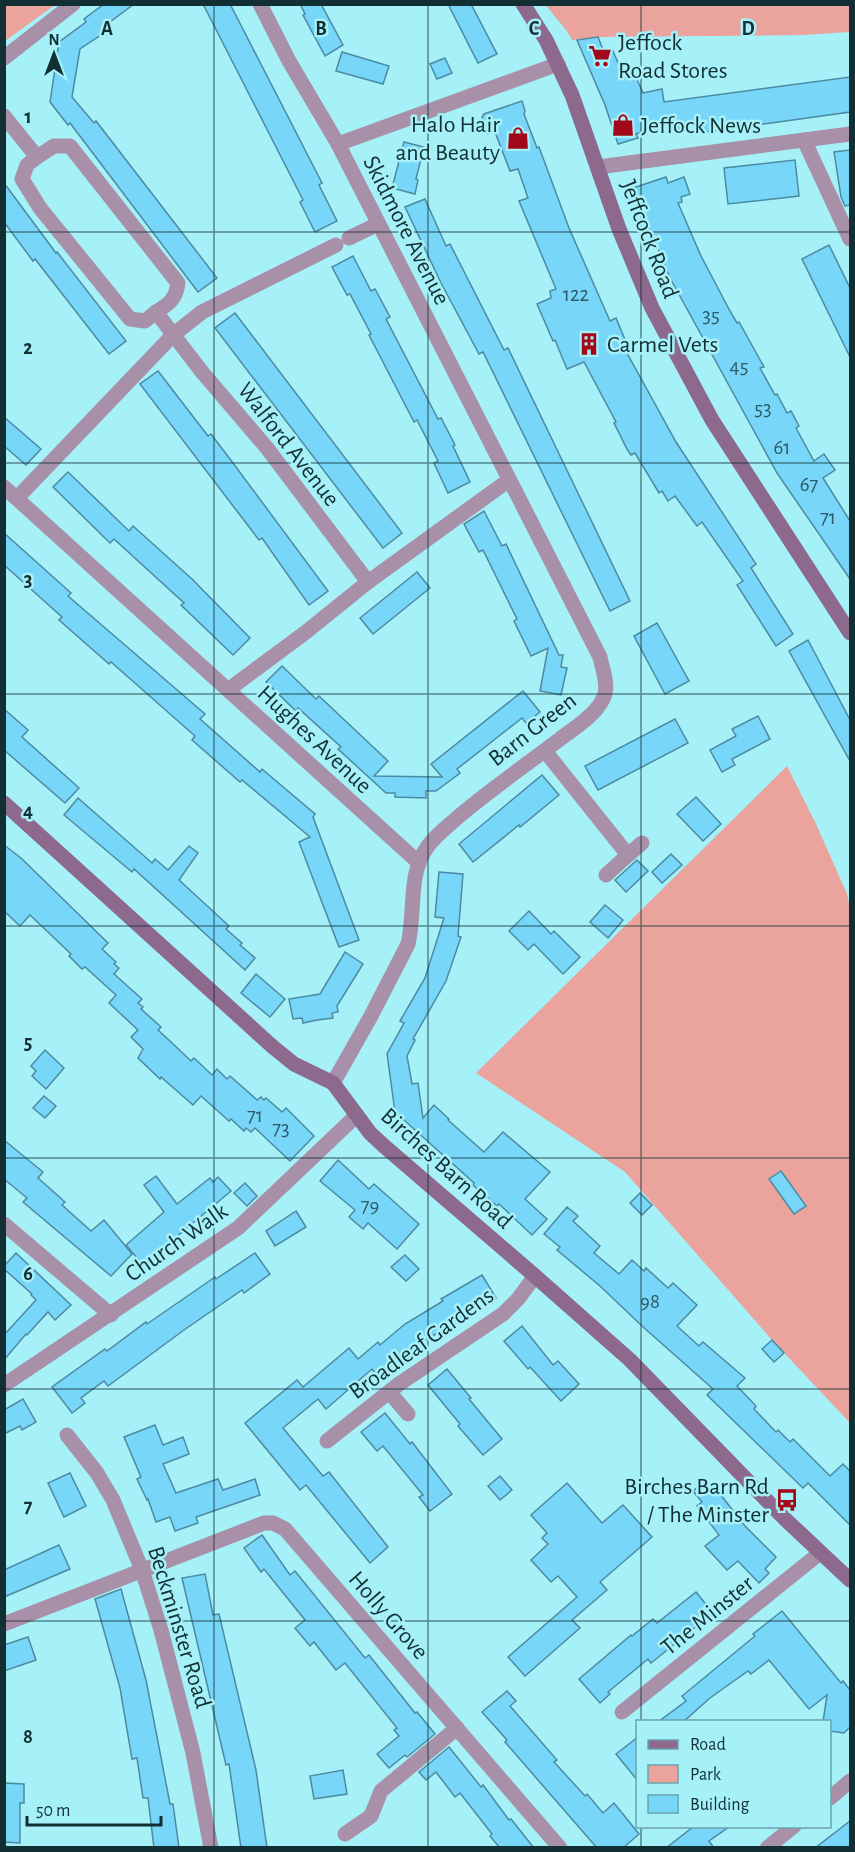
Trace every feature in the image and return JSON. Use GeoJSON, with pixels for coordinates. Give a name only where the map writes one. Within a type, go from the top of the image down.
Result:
{"type":"FeatureCollection","features":[{"type":"Feature","properties":{"kind":"main road","name":"Jeffcock Road"},"geometry":{"type":"LineString","coordinates":[[523,4],[558,64],[652,308],[718,430],[850,633]]}},
{"type":"Feature","properties":{"kind":"main road","name":"Birches Barn Road"},"geometry":{"type":"LineString","coordinates":[[4,803],[273,1047],[294,1064],[333,1083],[384,1146],[630,1359],[748,1483],[850,1580]]}},
{"type":"Feature","properties":{"kind":"street"},"geometry":{"type":"LineString","coordinates":[[4,57],[73,4]]}},
{"type":"Feature","properties":{"kind":"street","name":"Skidmore Avenue"},"geometry":{"type":"LineString","coordinates":[[260,4],[338,144],[508,480]]}},
{"type":"Feature","properties":{"kind":"street"},"geometry":{"type":"LineString","coordinates":[[338,144],[558,64]]}},
{"type":"Feature","properties":{"kind":"street"},"geometry":{"type":"LineString","coordinates":[[4,116],[37,157]]}},
{"type":"Feature","properties":{"kind":"street"},"geometry":{"type":"LineString","coordinates":[[598,167],[850,134]]}},
{"type":"Feature","properties":{"kind":"street"},"geometry":{"type":"LineString","coordinates":[[804,140],[850,239]]}},
{"type":"Feature","properties":{"kind":"street"},"geometry":{"type":"LineString","coordinates":[[54,146],[70,146],[178,283],[172,302],[156,312],[145,321],[130,319],[40,208],[22,179],[27,165],[54,146]]}},
{"type":"Feature","properties":{"kind":"street"},"geometry":{"type":"LineString","coordinates":[[17,498],[173,335],[202,312],[378,224]]}},
{"type":"Feature","properties":{"kind":"street","name":"Walford Avenue"},"geometry":{"type":"LineString","coordinates":[[156,312],[267,448],[368,582]]}},
{"type":"Feature","properties":{"kind":"street"},"geometry":{"type":"LineString","coordinates":[[228,690],[368,582],[508,480]]}},
{"type":"Feature","properties":{"kind":"street","name":"Barn Green"},"geometry":{"type":"LineString","coordinates":[[418,862],[428,845],[487,792],[583,722],[599,706],[605,693],[606,681],[600,657],[508,480]]}},
{"type":"Feature","properties":{"kind":"street","name":"Hughes Avenue"},"geometry":{"type":"LineString","coordinates":[[4,487],[418,862]]}},
{"type":"Feature","properties":{"kind":"street"},"geometry":{"type":"LineString","coordinates":[[545,751],[628,855]]}},
{"type":"Feature","properties":{"kind":"street"},"geometry":{"type":"LineString","coordinates":[[606,875],[642,843]]}},
{"type":"Feature","properties":{"kind":"street"},"geometry":{"type":"LineString","coordinates":[[333,1083],[391,980],[408,944],[418,862]]}},
{"type":"Feature","properties":{"kind":"street","name":"Church Walk"},"geometry":{"type":"LineString","coordinates":[[4,1385],[238,1228],[357,1115]]}},
{"type":"Feature","properties":{"kind":"street"},"geometry":{"type":"LineString","coordinates":[[4,1224],[111,1315]]}},
{"type":"Feature","properties":{"kind":"street","name":"Broadleaf Gardens"},"geometry":{"type":"LineString","coordinates":[[327,1441],[409,1378],[503,1314],[518,1299],[535,1276]]}},
{"type":"Feature","properties":{"kind":"street"},"geometry":{"type":"LineString","coordinates":[[390,1393],[408,1414]]}},
{"type":"Feature","properties":{"kind":"street","name":"Beckminster Road"},"geometry":{"type":"LineString","coordinates":[[67,1435],[97,1473],[113,1500],[142,1570],[161,1630],[190,1743],[211,1848]]}},
{"type":"Feature","properties":{"kind":"street","name":"Holly Grove"},"geometry":{"type":"LineString","coordinates":[[4,1624],[264,1523],[273,1523],[285,1529],[560,1848]]}},
{"type":"Feature","properties":{"kind":"street","name":"The Minster"},"geometry":{"type":"LineString","coordinates":[[622,1712],[820,1553]]}},
{"type":"Feature","properties":{"kind":"street"},"geometry":{"type":"LineString","coordinates":[[345,1834],[371,1816],[381,1791],[457,1728]]}},
{"type":"Feature","properties":{"kind":"street"},"geometry":{"type":"LineString","coordinates":[[831,1797],[850,1780]]}},
{"type":"Feature","properties":{"kind":"street"},"geometry":{"type":"LineString","coordinates":[[767,1848],[793,1828]]}},
{"type":"Feature","properties":{"kind":"green space"},"geometry":{"type":"Polygon","coordinates":[[[5,4],[55,4],[55,5],[5,41],[5,4]]]}},
{"type":"Feature","properties":{"kind":"green space"},"geometry":{"type":"Polygon","coordinates":[[[546,5],[850,5],[850,32],[803,35],[603,37],[572,40],[546,5]]]}},
{"type":"Feature","properties":{"kind":"green space"},"geometry":{"type":"Polygon","coordinates":[[[787,766],[847,894],[850,909],[850,1423],[772,1340],[625,1172],[476,1073],[787,766]]]}},
{"type":"Feature","properties":{"kind":"building"},"geometry":{"type":"Polygon","coordinates":[[[104,4],[134,4],[106,25],[110,29],[80,49],[72,97],[94,123],[96,121],[217,278],[198,292],[70,123],[68,125],[50,102],[59,42],[86,22],[84,19],[104,4]]]}},
{"type":"Feature","properties":{"kind":"building"},"geometry":{"type":"Polygon","coordinates":[[[203,4],[230,4],[322,183],[319,185],[337,221],[315,232],[300,202],[303,200],[203,4]]]}},
{"type":"Feature","properties":{"kind":"building"},"geometry":{"type":"Polygon","coordinates":[[[300,4],[321,4],[343,45],[325,56],[303,15],[305,14],[300,4]]]}},
{"type":"Feature","properties":{"kind":"building"},"geometry":{"type":"Polygon","coordinates":[[[448,4],[471,4],[497,54],[478,63],[448,4]]]}},
{"type":"Feature","properties":{"kind":"building"},"geometry":{"type":"Polygon","coordinates":[[[598,37],[604,52],[612,49],[622,72],[632,68],[643,93],[662,89],[664,102],[850,77],[850,112],[698,133],[697,122],[674,130],[672,122],[636,134],[638,138],[618,144],[605,105],[577,40],[598,37]]]}},
{"type":"Feature","properties":{"kind":"building"},"geometry":{"type":"Polygon","coordinates":[[[342,52],[389,66],[383,84],[336,71],[342,52]]]}},
{"type":"Feature","properties":{"kind":"building"},"geometry":{"type":"Polygon","coordinates":[[[445,58],[452,73],[437,79],[430,64],[445,58]]]}},
{"type":"Feature","properties":{"kind":"building"},"geometry":{"type":"Polygon","coordinates":[[[522,101],[524,114],[537,148],[539,147],[569,228],[610,321],[616,318],[626,342],[622,344],[676,442],[756,564],[751,568],[793,634],[776,646],[737,585],[743,581],[702,522],[697,526],[675,496],[668,501],[662,491],[659,493],[635,453],[631,455],[627,449],[614,423],[616,422],[584,362],[567,369],[555,340],[553,341],[537,304],[551,298],[550,291],[556,289],[519,201],[528,198],[518,169],[510,171],[495,132],[488,134],[482,117],[484,114],[522,101]]]}},
{"type":"Feature","properties":{"kind":"building"},"geometry":{"type":"Polygon","coordinates":[[[404,142],[424,147],[416,179],[418,180],[415,194],[392,188],[404,142]]]}},
{"type":"Feature","properties":{"kind":"building"},"geometry":{"type":"Polygon","coordinates":[[[850,150],[850,205],[845,206],[841,197],[834,152],[850,150]]]}},
{"type":"Feature","properties":{"kind":"building"},"geometry":{"type":"Polygon","coordinates":[[[795,160],[799,196],[728,204],[724,168],[795,160]]]}},
{"type":"Feature","properties":{"kind":"building"},"geometry":{"type":"Polygon","coordinates":[[[666,177],[668,183],[684,177],[690,194],[681,197],[682,202],[678,203],[701,256],[730,311],[737,323],[739,322],[764,367],[760,368],[775,395],[777,394],[787,413],[791,411],[799,426],[796,428],[814,461],[824,454],[835,470],[823,478],[850,521],[850,579],[777,473],[670,278],[633,188],[666,177]]]}},
{"type":"Feature","properties":{"kind":"building"},"geometry":{"type":"Polygon","coordinates":[[[4,183],[126,341],[109,354],[4,222],[4,183]]]}},
{"type":"Feature","properties":{"kind":"building"},"geometry":{"type":"Polygon","coordinates":[[[425,199],[446,246],[450,244],[504,350],[508,348],[630,601],[610,611],[483,352],[479,354],[441,283],[405,207],[425,199]]]}},
{"type":"Feature","properties":{"kind":"building"},"geometry":{"type":"Polygon","coordinates":[[[829,245],[850,288],[850,357],[802,259],[829,245]]]}},
{"type":"Feature","properties":{"kind":"building"},"geometry":{"type":"Polygon","coordinates":[[[353,256],[371,291],[375,289],[390,317],[386,319],[438,419],[441,418],[455,445],[453,446],[470,482],[448,493],[434,463],[438,461],[417,420],[414,422],[350,294],[347,295],[332,267],[353,256]]]}},
{"type":"Feature","properties":{"kind":"building"},"geometry":{"type":"Polygon","coordinates":[[[235,313],[402,533],[383,548],[215,328],[235,313]]]}},
{"type":"Feature","properties":{"kind":"building"},"geometry":{"type":"Polygon","coordinates":[[[158,371],[208,436],[211,434],[328,591],[309,605],[262,538],[259,540],[140,384],[158,371]]]}},
{"type":"Feature","properties":{"kind":"building"},"geometry":{"type":"Polygon","coordinates":[[[4,417],[41,449],[26,465],[4,446],[4,417]]]}},
{"type":"Feature","properties":{"kind":"building"},"geometry":{"type":"Polygon","coordinates":[[[68,472],[129,531],[133,526],[192,579],[250,638],[233,655],[181,605],[184,603],[114,539],[110,543],[53,487],[68,472]]]}},
{"type":"Feature","properties":{"kind":"building"},"geometry":{"type":"Polygon","coordinates":[[[484,511],[502,546],[506,544],[559,655],[563,655],[561,667],[567,668],[561,695],[540,691],[548,648],[531,656],[514,621],[517,619],[483,550],[479,552],[464,524],[484,511]]]}},
{"type":"Feature","properties":{"kind":"building"},"geometry":{"type":"Polygon","coordinates":[[[4,533],[71,593],[68,596],[205,714],[200,719],[260,772],[262,769],[315,814],[313,817],[359,940],[339,947],[299,842],[310,837],[242,780],[240,782],[192,740],[195,736],[59,620],[62,617],[4,565],[4,533]]]}},
{"type":"Feature","properties":{"kind":"building"},"geometry":{"type":"Polygon","coordinates":[[[417,572],[430,588],[373,634],[360,618],[417,572]]]}},
{"type":"Feature","properties":{"kind":"building"},"geometry":{"type":"Polygon","coordinates":[[[657,623],[689,681],[665,694],[634,636],[657,623]]]}},
{"type":"Feature","properties":{"kind":"building"},"geometry":{"type":"Polygon","coordinates":[[[808,640],[850,720],[850,761],[789,651],[808,640]]]}},
{"type":"Feature","properties":{"kind":"building"},"geometry":{"type":"Polygon","coordinates":[[[282,666],[316,699],[319,696],[388,761],[374,776],[442,777],[431,764],[523,691],[540,712],[526,723],[522,718],[457,769],[460,773],[436,791],[426,791],[426,798],[395,797],[395,793],[386,793],[338,749],[341,747],[298,708],[296,711],[266,682],[282,666]]]}},
{"type":"Feature","properties":{"kind":"building"},"geometry":{"type":"Polygon","coordinates":[[[4,709],[28,730],[22,737],[79,788],[65,803],[4,750],[4,709]]]}},
{"type":"Feature","properties":{"kind":"building"},"geometry":{"type":"Polygon","coordinates":[[[758,716],[770,739],[732,759],[735,765],[722,772],[710,750],[736,736],[732,729],[758,716]]]}},
{"type":"Feature","properties":{"kind":"building"},"geometry":{"type":"Polygon","coordinates":[[[675,719],[688,743],[598,790],[585,766],[675,719]]]}},
{"type":"Feature","properties":{"kind":"building"},"geometry":{"type":"Polygon","coordinates":[[[542,775],[559,795],[473,862],[459,844],[542,775]]]}},
{"type":"Feature","properties":{"kind":"building"},"geometry":{"type":"Polygon","coordinates":[[[696,797],[721,824],[703,841],[677,814],[696,797]]]}},
{"type":"Feature","properties":{"kind":"building"},"geometry":{"type":"Polygon","coordinates":[[[78,798],[152,863],[155,859],[168,870],[189,846],[198,853],[179,880],[229,926],[226,929],[255,958],[245,970],[134,869],[132,872],[64,815],[78,798]]]}},
{"type":"Feature","properties":{"kind":"building"},"geometry":{"type":"Polygon","coordinates":[[[4,845],[21,858],[108,943],[102,949],[119,968],[114,974],[142,999],[138,1003],[143,1007],[141,1009],[161,1027],[158,1030],[191,1061],[194,1058],[212,1075],[217,1069],[227,1079],[230,1076],[257,1100],[261,1097],[264,1100],[266,1098],[282,1112],[286,1108],[314,1136],[290,1161],[255,1128],[251,1132],[246,1128],[244,1131],[201,1096],[193,1105],[161,1077],[160,1079],[138,1058],[143,1049],[131,1037],[138,1030],[109,1003],[116,995],[85,967],[82,969],[69,956],[71,954],[30,915],[20,926],[4,911],[4,845]]]}},
{"type":"Feature","properties":{"kind":"building"},"geometry":{"type":"Polygon","coordinates":[[[671,854],[682,865],[662,883],[652,872],[671,854]]]}},
{"type":"Feature","properties":{"kind":"building"},"geometry":{"type":"Polygon","coordinates":[[[637,860],[648,871],[626,892],[615,880],[637,860]]]}},
{"type":"Feature","properties":{"kind":"building"},"geometry":{"type":"Polygon","coordinates":[[[439,872],[463,874],[458,936],[461,937],[446,981],[413,1039],[415,1040],[407,1056],[412,1084],[418,1083],[423,1118],[434,1105],[484,1152],[503,1132],[550,1172],[525,1199],[547,1219],[532,1235],[499,1204],[497,1206],[473,1185],[474,1183],[395,1112],[387,1054],[404,1023],[400,1021],[425,978],[444,918],[435,917],[439,872]]]}},
{"type":"Feature","properties":{"kind":"building"},"geometry":{"type":"Polygon","coordinates":[[[605,905],[623,920],[608,938],[590,922],[605,905]]]}},
{"type":"Feature","properties":{"kind":"building"},"geometry":{"type":"Polygon","coordinates":[[[529,911],[551,934],[554,931],[580,957],[563,974],[534,944],[528,950],[509,931],[529,911]]]}},
{"type":"Feature","properties":{"kind":"building"},"geometry":{"type":"Polygon","coordinates":[[[345,952],[363,964],[337,1006],[338,1012],[332,1013],[333,1018],[303,1023],[302,1018],[293,1019],[289,999],[320,994],[345,952]]]}},
{"type":"Feature","properties":{"kind":"building"},"geometry":{"type":"Polygon","coordinates":[[[256,974],[285,999],[270,1017],[241,993],[256,974]]]}},
{"type":"Feature","properties":{"kind":"building"},"geometry":{"type":"Polygon","coordinates":[[[45,1050],[64,1068],[46,1089],[32,1076],[36,1071],[31,1066],[45,1050]]]}},
{"type":"Feature","properties":{"kind":"building"},"geometry":{"type":"Polygon","coordinates":[[[44,1096],[56,1106],[45,1118],[33,1108],[44,1096]]]}},
{"type":"Feature","properties":{"kind":"building"},"geometry":{"type":"Polygon","coordinates":[[[4,1140],[43,1172],[38,1178],[65,1202],[62,1205],[91,1231],[104,1220],[132,1254],[111,1276],[23,1202],[27,1198],[4,1179],[4,1140]]]}},
{"type":"Feature","properties":{"kind":"building"},"geometry":{"type":"Polygon","coordinates":[[[338,1160],[369,1189],[374,1184],[419,1224],[397,1249],[368,1223],[363,1229],[349,1217],[355,1210],[320,1181],[338,1160]]]}},
{"type":"Feature","properties":{"kind":"building"},"geometry":{"type":"Polygon","coordinates":[[[781,1171],[806,1206],[794,1214],[769,1179],[781,1171]]]}},
{"type":"Feature","properties":{"kind":"building"},"geometry":{"type":"Polygon","coordinates":[[[156,1176],[177,1204],[210,1178],[213,1182],[218,1177],[231,1191],[143,1265],[126,1245],[164,1212],[144,1185],[156,1176]]]}},
{"type":"Feature","properties":{"kind":"building"},"geometry":{"type":"Polygon","coordinates":[[[245,1183],[257,1196],[247,1206],[234,1193],[245,1183]]]}},
{"type":"Feature","properties":{"kind":"building"},"geometry":{"type":"Polygon","coordinates":[[[640,1193],[652,1205],[642,1215],[630,1203],[640,1193]]]}},
{"type":"Feature","properties":{"kind":"building"},"geometry":{"type":"Polygon","coordinates":[[[567,1207],[578,1216],[573,1221],[600,1246],[594,1253],[619,1274],[632,1260],[644,1271],[646,1268],[668,1288],[673,1283],[697,1305],[677,1326],[699,1346],[703,1342],[745,1378],[737,1386],[756,1406],[754,1409],[776,1432],[778,1430],[790,1442],[793,1439],[830,1476],[843,1464],[850,1471],[850,1525],[808,1483],[803,1488],[707,1395],[713,1389],[557,1250],[560,1247],[544,1234],[567,1207]]]}},
{"type":"Feature","properties":{"kind":"building"},"geometry":{"type":"Polygon","coordinates":[[[296,1211],[306,1227],[275,1246],[266,1231],[296,1211]]]}},
{"type":"Feature","properties":{"kind":"building"},"geometry":{"type":"Polygon","coordinates":[[[16,1253],[71,1305],[55,1320],[48,1312],[4,1360],[4,1335],[36,1300],[4,1269],[16,1253]]]}},
{"type":"Feature","properties":{"kind":"building"},"geometry":{"type":"Polygon","coordinates":[[[255,1253],[270,1274],[244,1293],[242,1290],[184,1330],[108,1386],[104,1381],[81,1398],[85,1403],[72,1413],[52,1387],[105,1349],[107,1351],[146,1322],[147,1324],[215,1277],[216,1279],[255,1253]]]}},
{"type":"Feature","properties":{"kind":"building"},"geometry":{"type":"Polygon","coordinates":[[[405,1255],[419,1269],[406,1281],[391,1267],[405,1255]]]}},
{"type":"Feature","properties":{"kind":"building"},"geometry":{"type":"Polygon","coordinates":[[[482,1275],[496,1298],[425,1340],[377,1376],[372,1369],[326,1409],[318,1399],[283,1428],[323,1476],[329,1472],[388,1547],[370,1563],[306,1485],[300,1490],[245,1423],[297,1380],[303,1387],[349,1348],[358,1359],[378,1342],[380,1345],[405,1324],[443,1301],[441,1299],[482,1275]]]}},
{"type":"Feature","properties":{"kind":"building"},"geometry":{"type":"Polygon","coordinates":[[[522,1326],[553,1365],[558,1361],[579,1384],[561,1401],[530,1367],[528,1369],[504,1341],[522,1326]]]}},
{"type":"Feature","properties":{"kind":"building"},"geometry":{"type":"Polygon","coordinates":[[[772,1340],[784,1353],[774,1362],[762,1349],[772,1340]]]}},
{"type":"Feature","properties":{"kind":"building"},"geometry":{"type":"Polygon","coordinates":[[[447,1369],[502,1439],[483,1455],[428,1385],[447,1369]]]}},
{"type":"Feature","properties":{"kind":"building"},"geometry":{"type":"Polygon","coordinates":[[[23,1399],[36,1422],[22,1430],[20,1426],[4,1434],[4,1410],[23,1399]]]}},
{"type":"Feature","properties":{"kind":"building"},"geometry":{"type":"Polygon","coordinates":[[[385,1413],[410,1444],[412,1442],[452,1494],[430,1511],[419,1497],[423,1495],[383,1446],[377,1451],[361,1432],[385,1413]]]}},
{"type":"Feature","properties":{"kind":"building"},"geometry":{"type":"Polygon","coordinates":[[[155,1425],[163,1445],[183,1437],[189,1454],[163,1464],[176,1493],[218,1479],[223,1490],[255,1479],[260,1495],[196,1517],[198,1523],[175,1531],[170,1517],[156,1522],[148,1499],[137,1479],[141,1477],[124,1437],[155,1425]]]}},
{"type":"Feature","properties":{"kind":"building"},"geometry":{"type":"Polygon","coordinates":[[[70,1473],[86,1506],[64,1517],[48,1483],[70,1473]]]}},
{"type":"Feature","properties":{"kind":"building"},"geometry":{"type":"Polygon","coordinates":[[[500,1476],[512,1490],[500,1500],[488,1486],[500,1476]]]}},
{"type":"Feature","properties":{"kind":"building"},"geometry":{"type":"Polygon","coordinates":[[[704,1482],[710,1488],[713,1485],[745,1526],[776,1557],[765,1569],[769,1573],[759,1583],[738,1561],[727,1570],[705,1546],[719,1535],[697,1506],[702,1502],[693,1491],[704,1482]]]}},
{"type":"Feature","properties":{"kind":"building"},"geometry":{"type":"Polygon","coordinates":[[[567,1483],[602,1523],[623,1505],[652,1537],[600,1582],[607,1590],[572,1620],[580,1628],[525,1676],[508,1657],[577,1597],[558,1576],[551,1582],[531,1560],[548,1544],[542,1538],[547,1533],[531,1515],[567,1483]]]}},
{"type":"Feature","properties":{"kind":"building"},"geometry":{"type":"Polygon","coordinates":[[[262,1535],[290,1575],[295,1571],[365,1658],[369,1655],[415,1713],[417,1712],[435,1734],[407,1757],[405,1755],[389,1768],[377,1754],[399,1736],[394,1730],[397,1728],[345,1663],[336,1670],[314,1642],[310,1646],[295,1628],[305,1620],[264,1569],[261,1572],[244,1548],[262,1535]]]}},
{"type":"Feature","properties":{"kind":"building"},"geometry":{"type":"Polygon","coordinates":[[[59,1545],[70,1569],[4,1597],[4,1570],[59,1545]]]}},
{"type":"Feature","properties":{"kind":"building"},"geometry":{"type":"Polygon","coordinates":[[[205,1574],[213,1615],[219,1614],[256,1770],[267,1848],[241,1848],[229,1764],[226,1765],[182,1578],[205,1574]]]}},
{"type":"Feature","properties":{"kind":"building"},"geometry":{"type":"Polygon","coordinates":[[[121,1589],[146,1680],[170,1804],[173,1804],[179,1848],[154,1848],[148,1798],[143,1798],[137,1758],[132,1759],[120,1688],[95,1599],[121,1589]]]}},
{"type":"Feature","properties":{"kind":"building"},"geometry":{"type":"Polygon","coordinates":[[[696,1592],[713,1613],[651,1663],[648,1659],[608,1692],[610,1694],[600,1703],[579,1679],[631,1635],[653,1619],[657,1623],[696,1592]]]}},
{"type":"Feature","properties":{"kind":"building"},"geometry":{"type":"Polygon","coordinates":[[[782,1611],[841,1683],[843,1681],[850,1690],[850,1727],[844,1733],[831,1731],[831,1720],[823,1720],[827,1695],[809,1709],[769,1660],[751,1674],[748,1671],[710,1698],[685,1720],[661,1720],[686,1701],[682,1696],[755,1636],[753,1634],[782,1611]]]}},
{"type":"Feature","properties":{"kind":"building"},"geometry":{"type":"Polygon","coordinates":[[[28,1637],[36,1660],[4,1671],[4,1645],[28,1637]]]}},
{"type":"Feature","properties":{"kind":"building"},"geometry":{"type":"Polygon","coordinates":[[[507,1691],[516,1701],[510,1706],[557,1760],[554,1762],[585,1796],[587,1794],[603,1813],[614,1803],[639,1834],[623,1848],[597,1848],[505,1742],[507,1740],[482,1712],[507,1691]]]}},
{"type":"Feature","properties":{"kind":"building"},"geometry":{"type":"Polygon","coordinates":[[[636,1739],[636,1779],[616,1754],[636,1739]]]}},
{"type":"Feature","properties":{"kind":"building"},"geometry":{"type":"Polygon","coordinates":[[[449,1747],[534,1848],[500,1848],[460,1793],[455,1797],[436,1772],[426,1780],[419,1772],[449,1747]]]}},
{"type":"Feature","properties":{"kind":"building"},"geometry":{"type":"Polygon","coordinates":[[[343,1770],[347,1794],[314,1799],[310,1776],[343,1770]]]}},
{"type":"Feature","properties":{"kind":"building"},"geometry":{"type":"Polygon","coordinates":[[[4,1783],[24,1784],[24,1803],[20,1803],[20,1843],[4,1842],[4,1783]]]}},
{"type":"Feature","properties":{"kind":"building"},"geometry":{"type":"Polygon","coordinates":[[[850,1821],[850,1848],[815,1848],[850,1821]]]}},
{"type":"Feature","properties":{"kind":"building"},"geometry":{"type":"Polygon","coordinates":[[[692,1828],[728,1828],[709,1841],[714,1848],[666,1848],[692,1828]]]}},
{"type":"Feature","properties":{"kind":"place","name":"Jeffock Road Stores"},"geometry":{"type":"Point","coordinates":[600,56]}},
{"type":"Feature","properties":{"kind":"place","name":"Jeffock News"},"geometry":{"type":"Point","coordinates":[623,125]}},
{"type":"Feature","properties":{"kind":"place","name":"Halo Hair and Beauty"},"geometry":{"type":"Point","coordinates":[518,138]}},
{"type":"Feature","properties":{"kind":"place","name":"Carmel Vets"},"geometry":{"type":"Point","coordinates":[589,344]}},
{"type":"Feature","properties":{"kind":"place","name":"Birches Barn Rd / The Minster"},"geometry":{"type":"Point","coordinates":[787,1500]}}]}
